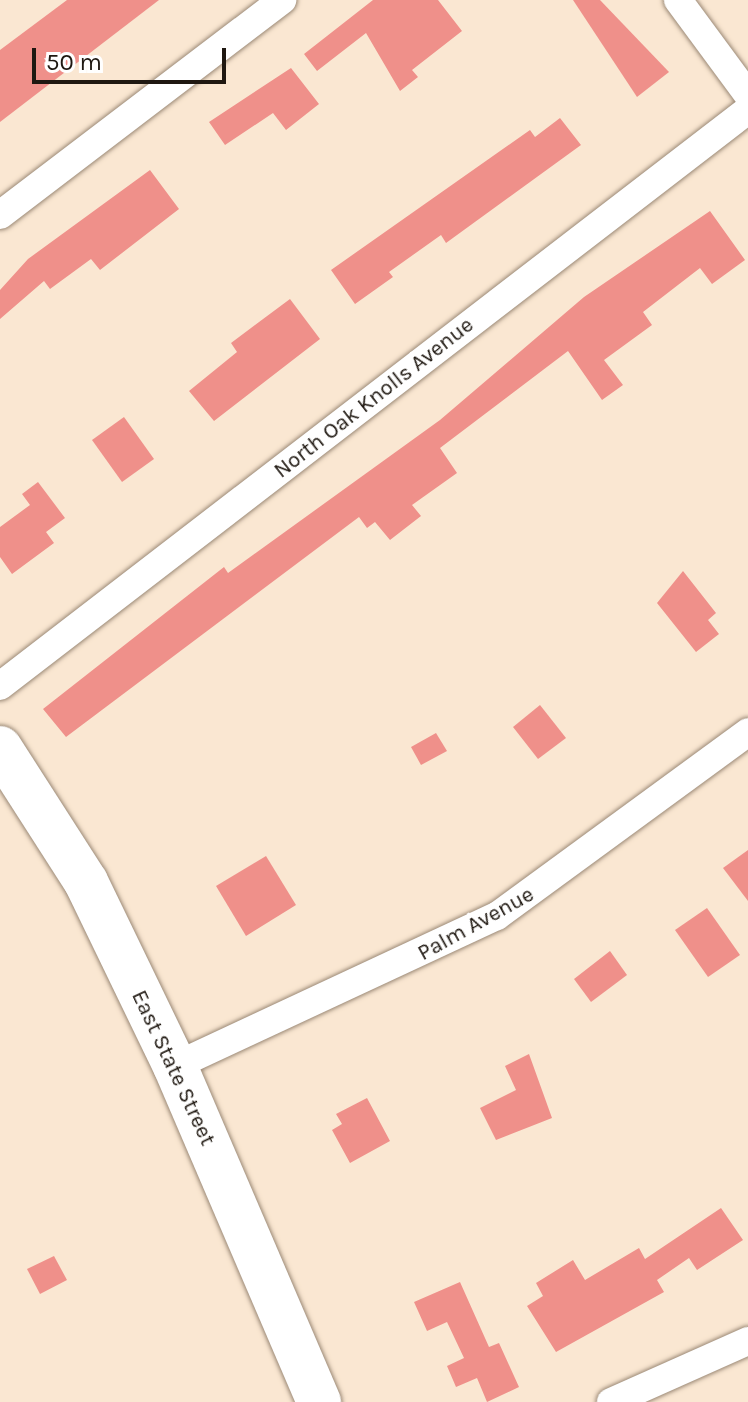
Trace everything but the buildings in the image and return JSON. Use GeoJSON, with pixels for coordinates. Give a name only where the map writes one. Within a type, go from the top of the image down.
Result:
{"type":"FeatureCollection","features":[{"type":"Feature","properties":{"kind":"main road","name":"East State Street"},"geometry":{"type":"LineString","coordinates":[[0,748],[86,882],[175,1066],[319,1402]]}},
{"type":"Feature","properties":{"kind":"street"},"geometry":{"type":"LineString","coordinates":[[0,215],[282,0]]}},
{"type":"Feature","properties":{"kind":"street"},"geometry":{"type":"LineString","coordinates":[[678,0],[748,95]]}},
{"type":"Feature","properties":{"kind":"street","name":"North Oak Knolls Avenue"},"geometry":{"type":"LineString","coordinates":[[0,686],[748,110]]}},
{"type":"Feature","properties":{"kind":"street","name":"Palm Avenue"},"geometry":{"type":"LineString","coordinates":[[175,1066],[497,916],[748,732]]}},
{"type":"Feature","properties":{"kind":"street"},"geometry":{"type":"LineString","coordinates":[[611,1402],[748,1341]]}}]}
